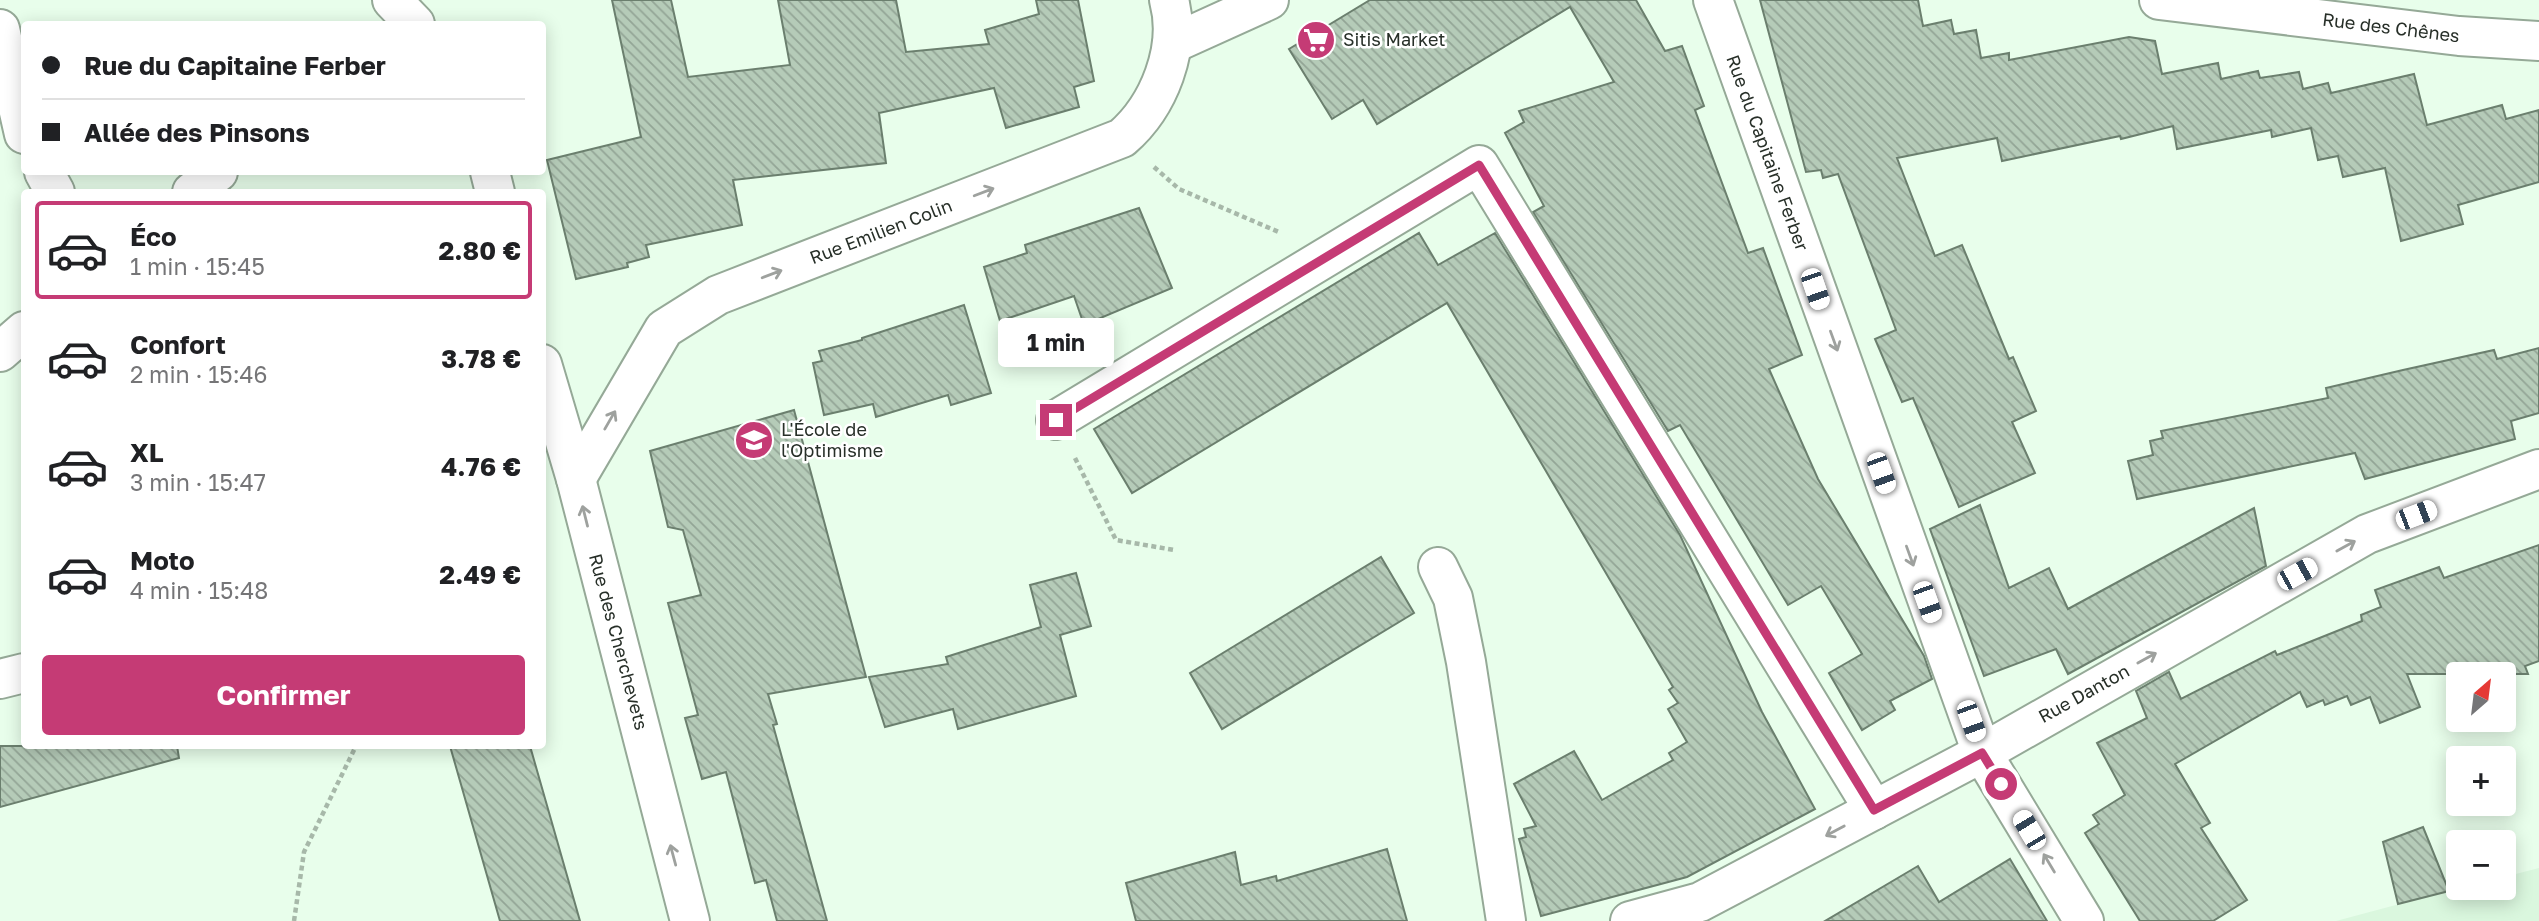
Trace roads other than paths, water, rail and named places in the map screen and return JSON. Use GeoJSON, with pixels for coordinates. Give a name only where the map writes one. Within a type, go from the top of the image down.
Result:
{"type":"FeatureCollection","features":[{"type":"Feature","properties":{"kind":"street","name":"Rue Emilien Colin"},"geometry":{"type":"LineString","coordinates":[[562,463],[663,329],[718,295],[1122,138],[1135,127],[1161,85],[1172,44],[1169,0]]}},
{"type":"Feature","properties":{"kind":"street"},"geometry":{"type":"LineString","coordinates":[[1172,44],[1269,0]]}},
{"type":"Feature","properties":{"kind":"street","name":"Rue du Capitaine Ferber"},"geometry":{"type":"LineString","coordinates":[[1713,0],[1982,753],[2084,921]]}},
{"type":"Feature","properties":{"kind":"street","name":"Rue des Chênes"},"geometry":{"type":"LineString","coordinates":[[2159,0],[2459,36],[2539,41]]}},
{"type":"Feature","properties":{"kind":"street"},"geometry":{"type":"LineString","coordinates":[[0,29],[21,121]]}},
{"type":"Feature","properties":{"kind":"street"},"geometry":{"type":"LineString","coordinates":[[1056,420],[1479,165],[1874,810]]}},
{"type":"Feature","properties":{"kind":"street"},"geometry":{"type":"LineString","coordinates":[[196,189],[214,175]]}},
{"type":"Feature","properties":{"kind":"street"},"geometry":{"type":"LineString","coordinates":[[0,352],[21,334]]}},
{"type":"Feature","properties":{"kind":"street","name":"Rue des Cherchevets"},"geometry":{"type":"LineString","coordinates":[[546,384],[562,463],[691,921]]}},
{"type":"Feature","properties":{"kind":"street","name":"Rue Danton"},"geometry":{"type":"LineString","coordinates":[[1630,921],[1700,902],[1982,753],[2367,534],[2539,468]]}},
{"type":"Feature","properties":{"kind":"street"},"geometry":{"type":"LineString","coordinates":[[1437,567],[1453,598],[1466,662],[1506,921]]}},
{"type":"Feature","properties":{"kind":"street"},"geometry":{"type":"LineString","coordinates":[[0,679],[21,674]]}},
{"type":"Feature","properties":{"kind":"place","name":"Sitis Market"},"geometry":{"type":"Point","coordinates":[1316,40]}},
{"type":"Feature","properties":{"kind":"place","name":"L'École de l'Optimisme"},"geometry":{"type":"Point","coordinates":[754,440]}}]}
